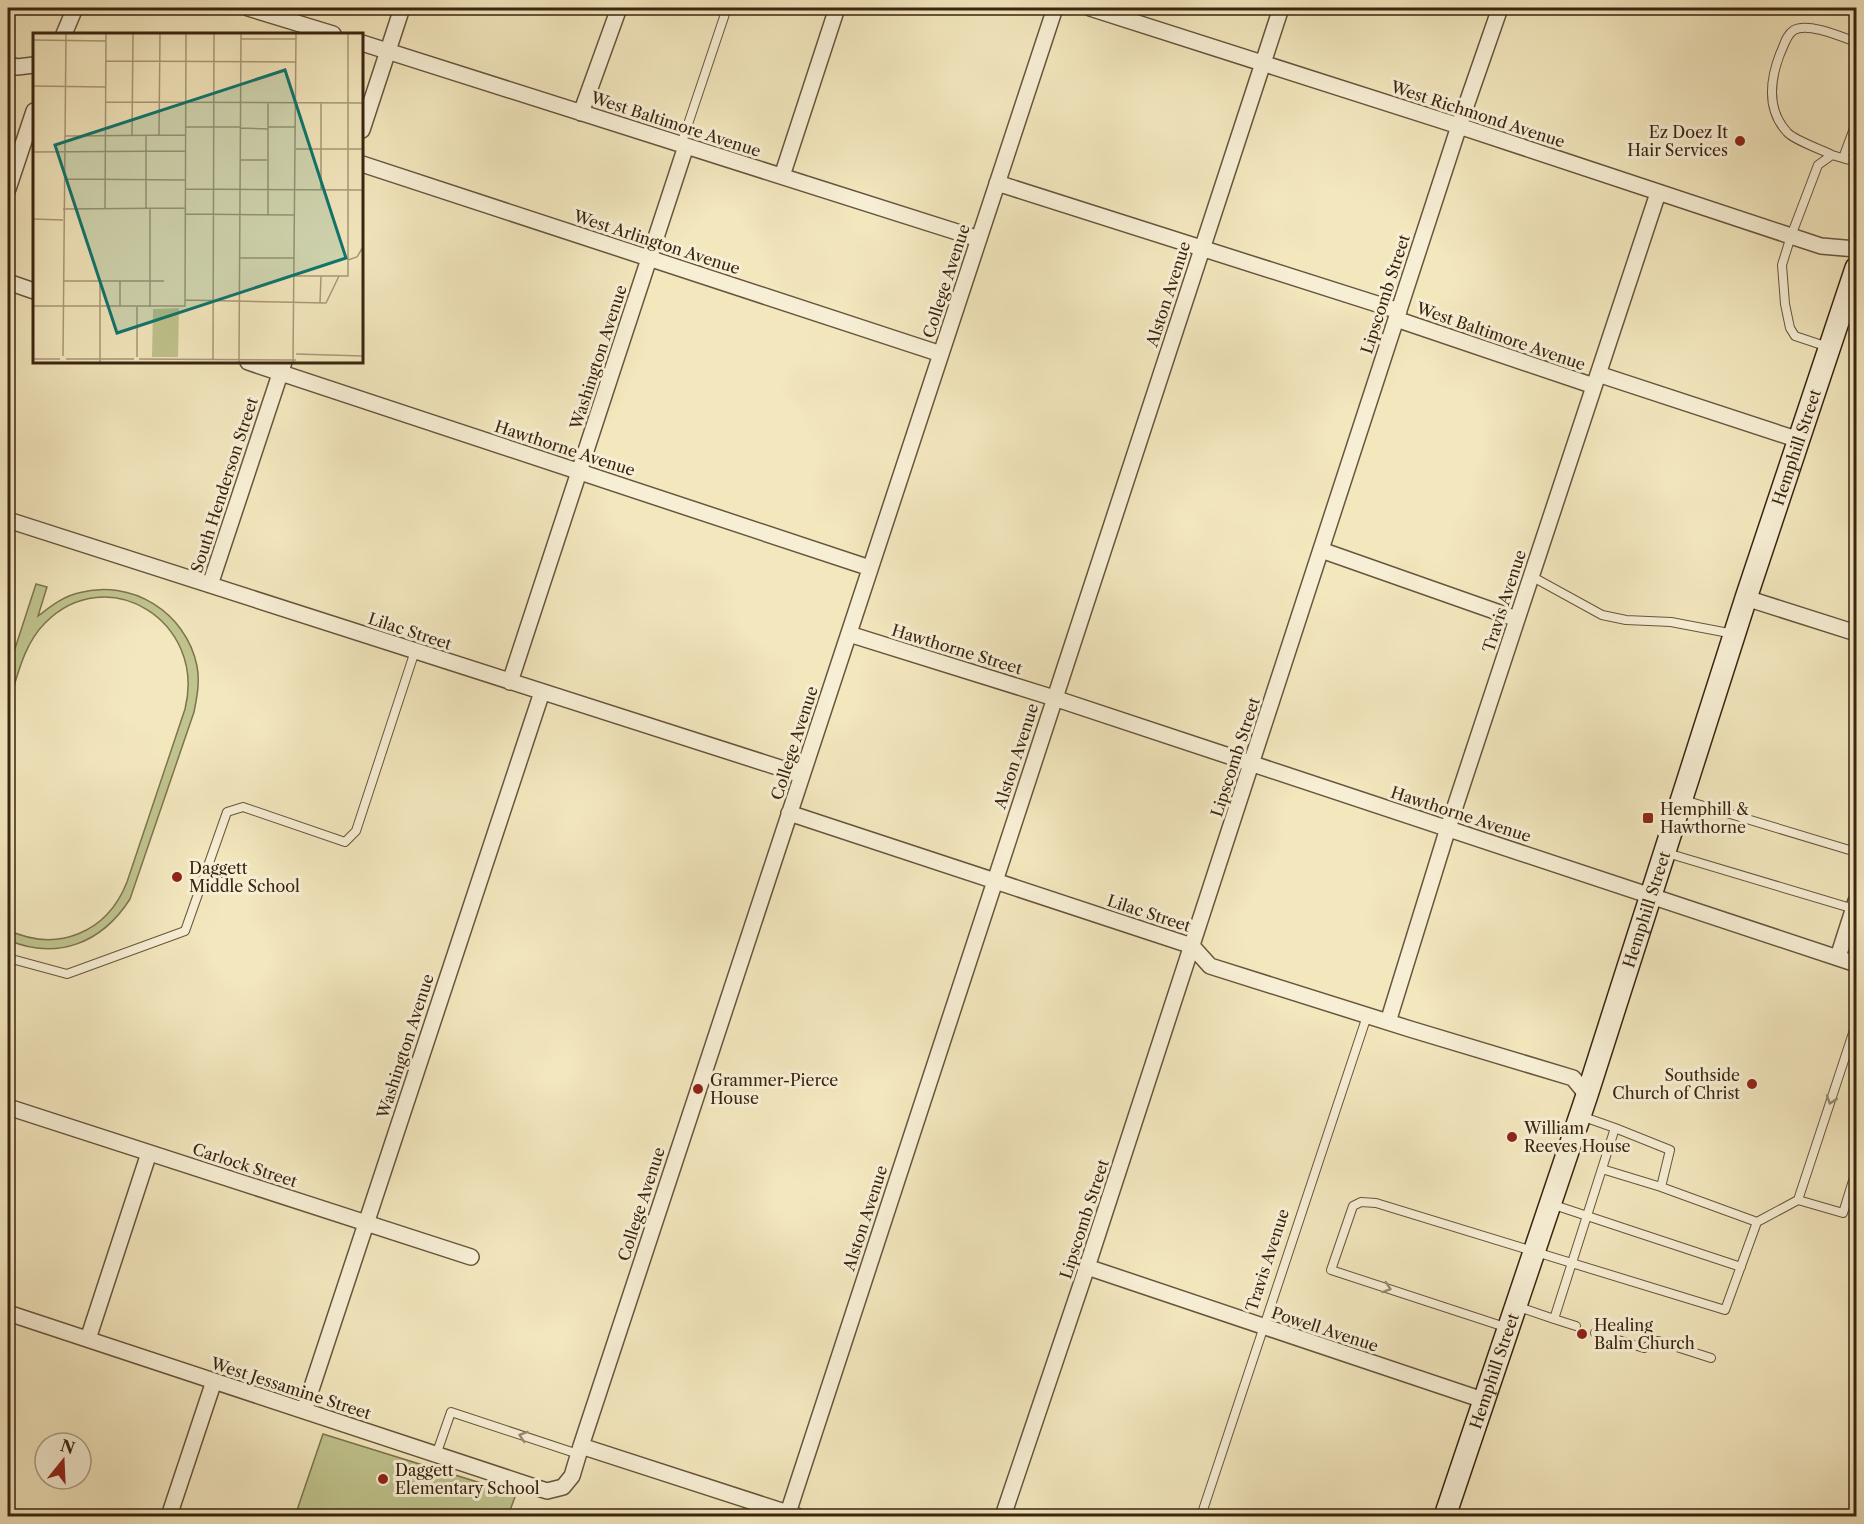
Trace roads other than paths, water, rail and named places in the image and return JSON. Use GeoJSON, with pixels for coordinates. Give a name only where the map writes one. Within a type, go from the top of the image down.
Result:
{"type":"FeatureCollection","features":[{"type":"Feature","properties":{"kind":"main road","name":"Hemphill Street"},"geometry":{"type":"LineString","coordinates":[[1445,1516],[1587,1095],[1746,598],[1857,268]]}},
{"type":"Feature","properties":{"kind":"street"},"geometry":{"type":"LineString","coordinates":[[64,33],[75,8]]}},
{"type":"Feature","properties":{"kind":"street"},"geometry":{"type":"LineString","coordinates":[[248,8],[330,33]]}},
{"type":"Feature","properties":{"kind":"street"},"geometry":{"type":"LineString","coordinates":[[363,127],[402,8]]}},
{"type":"Feature","properties":{"kind":"street"},"geometry":{"type":"LineString","coordinates":[[582,113],[619,8]]}},
{"type":"Feature","properties":{"kind":"street"},"geometry":{"type":"LineString","coordinates":[[782,176],[837,8]]}},
{"type":"Feature","properties":{"kind":"street","name":"College Avenue"},"geometry":{"type":"LineString","coordinates":[[563,1487],[572,1476],[1054,8]]}},
{"type":"Feature","properties":{"kind":"street","name":"West Richmond Avenue"},"geometry":{"type":"LineString","coordinates":[[1090,8],[1459,126],[1821,246],[1857,249]]}},
{"type":"Feature","properties":{"kind":"street","name":"Alston Avenue"},"geometry":{"type":"LineString","coordinates":[[791,1516],[994,881],[1261,63],[1281,8]]}},
{"type":"Feature","properties":{"kind":"street","name":"Lipscomb Street"},"geometry":{"type":"LineString","coordinates":[[1004,1516],[1088,1267],[1459,126],[1500,8]]}},
{"type":"Feature","properties":{"kind":"street","name":"West Baltimore Avenue"},"geometry":{"type":"LineString","coordinates":[[363,44],[979,239]]}},
{"type":"Feature","properties":{"kind":"street"},"geometry":{"type":"LineString","coordinates":[[8,64],[17,67],[33,65]]}},
{"type":"Feature","properties":{"kind":"street"},"geometry":{"type":"LineString","coordinates":[[8,189],[33,114]]}},
{"type":"Feature","properties":{"kind":"street","name":"Washington Avenue"},"geometry":{"type":"LineString","coordinates":[[510,682],[649,259],[683,145]]}},
{"type":"Feature","properties":{"kind":"street","name":"West Arlington Avenue"},"geometry":{"type":"LineString","coordinates":[[363,164],[941,354]]}},
{"type":"Feature","properties":{"kind":"street","name":"West Baltimore Avenue"},"geometry":{"type":"LineString","coordinates":[[997,183],[1202,248],[1596,380],[1799,440]]}},
{"type":"Feature","properties":{"kind":"street","name":"Travis Avenue"},"geometry":{"type":"LineString","coordinates":[[1388,1022],[1448,828],[1658,193]]}},
{"type":"Feature","properties":{"kind":"street"},"geometry":{"type":"LineString","coordinates":[[8,282],[33,291]]}},
{"type":"Feature","properties":{"kind":"street","name":"Hawthorne Avenue"},"geometry":{"type":"LineString","coordinates":[[255,363],[283,367],[579,472],[870,568]]}},
{"type":"Feature","properties":{"kind":"street","name":"South Henderson Street"},"geometry":{"type":"LineString","coordinates":[[210,585],[283,367]]}},
{"type":"Feature","properties":{"kind":"street","name":"Lilac Street"},"geometry":{"type":"LineString","coordinates":[[8,520],[802,775]]}},
{"type":"Feature","properties":{"kind":"street"},"geometry":{"type":"LineString","coordinates":[[1321,550],[1517,619]]}},
{"type":"Feature","properties":{"kind":"street"},"geometry":{"type":"LineString","coordinates":[[1746,598],[1857,633]]}},
{"type":"Feature","properties":{"kind":"street","name":"Hawthorne Street"},"geometry":{"type":"LineString","coordinates":[[849,634],[1054,698]]}},
{"type":"Feature","properties":{"kind":"street","name":"Washington Avenue"},"geometry":{"type":"LineString","coordinates":[[304,1411],[542,692]]}},
{"type":"Feature","properties":{"kind":"street","name":"Hawthorne Avenue"},"geometry":{"type":"LineString","coordinates":[[1054,698],[1857,964]]}},
{"type":"Feature","properties":{"kind":"street","name":"Lilac Street"},"geometry":{"type":"LineString","coordinates":[[789,813],[1192,946],[1210,966],[1573,1078],[1587,1095]]}},
{"type":"Feature","properties":{"kind":"street"},"geometry":{"type":"LineString","coordinates":[[1838,957],[1855,905]]}},
{"type":"Feature","properties":{"kind":"street","name":"Carlock Street"},"geometry":{"type":"LineString","coordinates":[[8,1107],[471,1257]]}},
{"type":"Feature","properties":{"kind":"street"},"geometry":{"type":"LineString","coordinates":[[88,1340],[149,1153]]}},
{"type":"Feature","properties":{"kind":"street","name":"Powell Avenue"},"geometry":{"type":"LineString","coordinates":[[1088,1267],[1483,1400]]}},
{"type":"Feature","properties":{"kind":"street","name":"West Jessamine Street"},"geometry":{"type":"LineString","coordinates":[[8,1313],[547,1491],[563,1487]]}},
{"type":"Feature","properties":{"kind":"street"},"geometry":{"type":"LineString","coordinates":[[170,1516],[214,1381]]}},
{"type":"Feature","properties":{"kind":"street"},"geometry":{"type":"LineString","coordinates":[[579,1450],[791,1516]]}},
{"type":"Feature","properties":{"kind":"lane"},"geometry":{"type":"LineString","coordinates":[[683,145],[727,8]]}},
{"type":"Feature","properties":{"kind":"lane"},"geometry":{"type":"LineString","coordinates":[[1857,42],[1811,27],[1795,29],[1786,38],[1773,74],[1771,97],[1779,122],[1788,135],[1832,155],[1857,162]]}},
{"type":"Feature","properties":{"kind":"lane"},"geometry":{"type":"LineString","coordinates":[[1843,158],[1857,123]]}},
{"type":"Feature","properties":{"kind":"lane"},"geometry":{"type":"LineString","coordinates":[[1830,348],[1795,336],[1790,328],[1785,304],[1782,265],[1818,165],[1832,155]]}},
{"type":"Feature","properties":{"kind":"lane"},"geometry":{"type":"LineString","coordinates":[[1531,576],[1602,615],[1626,620],[1671,622],[1735,634]]}},
{"type":"Feature","properties":{"kind":"lane"},"geometry":{"type":"LineString","coordinates":[[8,958],[67,974],[185,931],[227,812],[243,807],[345,842],[356,831],[415,651]]}},
{"type":"Feature","properties":{"kind":"lane"},"geometry":{"type":"LineString","coordinates":[[1682,800],[1857,852]]}},
{"type":"Feature","properties":{"kind":"lane"},"geometry":{"type":"LineString","coordinates":[[1666,852],[1855,905]]}},
{"type":"Feature","properties":{"kind":"lane","name":"Travis Avenue"},"geometry":{"type":"LineString","coordinates":[[1201,1516],[1367,1016]]}},
{"type":"Feature","properties":{"kind":"lane"},"geometry":{"type":"LineString","coordinates":[[1508,1328],[1331,1270],[1353,1206],[1361,1203],[1376,1203],[1725,1310],[1757,1222],[1798,1200],[1857,1024]]}},
{"type":"Feature","properties":{"kind":"lane"},"geometry":{"type":"LineString","coordinates":[[1580,1116],[1670,1150],[1661,1187]]}},
{"type":"Feature","properties":{"kind":"lane"},"geometry":{"type":"LineString","coordinates":[[1554,1319],[1615,1128]]}},
{"type":"Feature","properties":{"kind":"lane"},"geometry":{"type":"LineString","coordinates":[[1602,1169],[1661,1187],[1757,1222]]}},
{"type":"Feature","properties":{"kind":"lane"},"geometry":{"type":"LineString","coordinates":[[1798,1200],[1843,1213],[1857,1171]]}},
{"type":"Feature","properties":{"kind":"lane"},"geometry":{"type":"LineString","coordinates":[[1550,1204],[1741,1267]]}},
{"type":"Feature","properties":{"kind":"lane"},"geometry":{"type":"LineString","coordinates":[[1516,1306],[1575,1326]]}},
{"type":"Feature","properties":{"kind":"lane"},"geometry":{"type":"LineString","coordinates":[[1595,1334],[1644,1348],[1658,1341],[1711,1358]]}},
{"type":"Feature","properties":{"kind":"lane"},"geometry":{"type":"LineString","coordinates":[[436,1455],[451,1412],[579,1450]]}},
{"type":"Feature","properties":{"kind":"place","name":"Ez Doez It Hair Services"},"geometry":{"type":"Point","coordinates":[1740,141]}},
{"type":"Feature","properties":{"kind":"place","name":"Hemphill & Hawthorne"},"geometry":{"type":"Point","coordinates":[1648,818]}},
{"type":"Feature","properties":{"kind":"place","name":"Daggett Middle School"},"geometry":{"type":"Point","coordinates":[177,877]}},
{"type":"Feature","properties":{"kind":"place","name":"Southside Church of Christ"},"geometry":{"type":"Point","coordinates":[1752,1084]}},
{"type":"Feature","properties":{"kind":"place","name":"Grammer-Pierce House"},"geometry":{"type":"Point","coordinates":[698,1089]}},
{"type":"Feature","properties":{"kind":"place","name":"William Reeves House"},"geometry":{"type":"Point","coordinates":[1512,1137]}},
{"type":"Feature","properties":{"kind":"place","name":"Healing Balm Church"},"geometry":{"type":"Point","coordinates":[1582,1334]}},
{"type":"Feature","properties":{"kind":"place","name":"Daggett Elementary School"},"geometry":{"type":"Point","coordinates":[383,1479]}}]}
